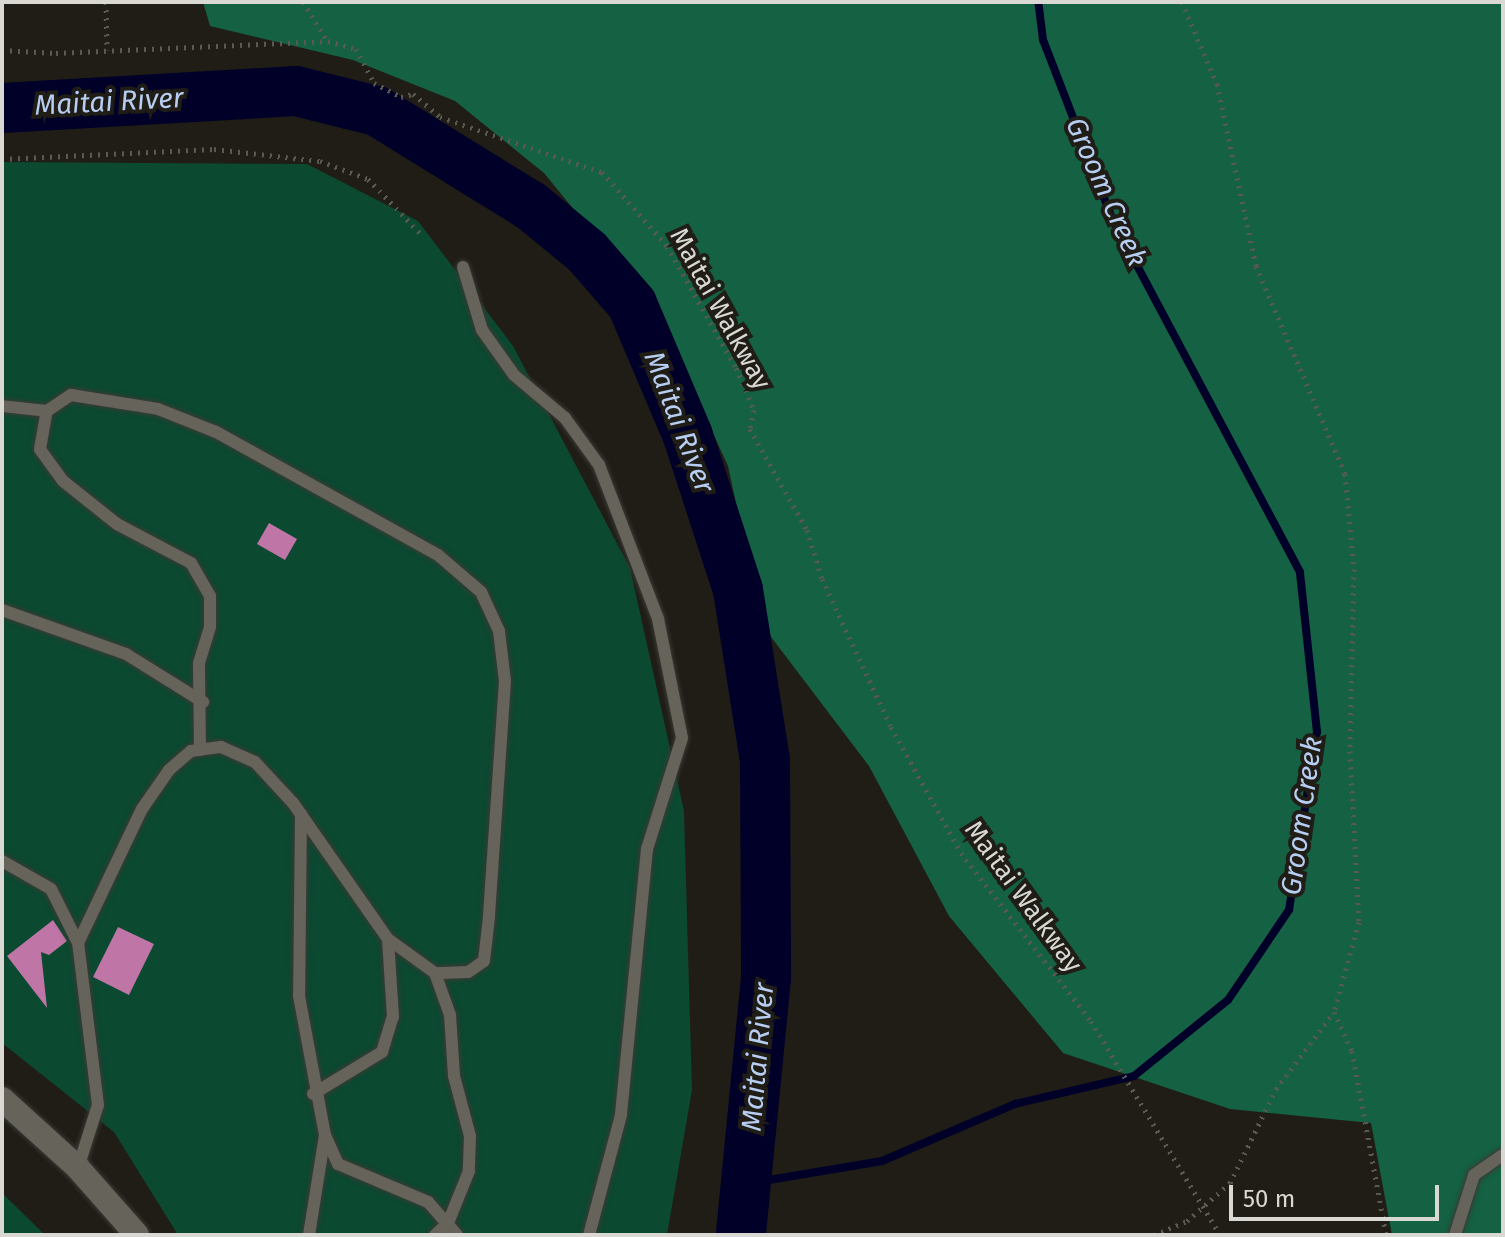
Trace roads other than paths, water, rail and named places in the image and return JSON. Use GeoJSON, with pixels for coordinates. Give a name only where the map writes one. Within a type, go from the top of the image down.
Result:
{"type":"FeatureCollection","features":[{"type":"Feature","properties":{"kind":"street"},"geometry":{"type":"LineString","coordinates":[[2,1099],[78,1168],[137,1235]]}},
{"type":"Feature","properties":{"kind":"lane"},"geometry":{"type":"LineString","coordinates":[[463,267],[482,330],[514,375],[565,418],[599,465],[658,619],[682,738],[647,849],[621,1115],[589,1235]]}},
{"type":"Feature","properties":{"kind":"lane"},"geometry":{"type":"LineString","coordinates":[[2,406],[47,411],[71,395],[158,409],[216,432],[438,555],[481,592],[499,631],[505,681],[484,961],[468,972],[435,973]]}},
{"type":"Feature","properties":{"kind":"lane"},"geometry":{"type":"LineString","coordinates":[[47,411],[40,449],[63,481],[117,524],[191,563],[210,596],[210,627],[199,663],[203,702],[200,750]]}},
{"type":"Feature","properties":{"kind":"lane"},"geometry":{"type":"LineString","coordinates":[[2,610],[126,654],[203,702]]}},
{"type":"Feature","properties":{"kind":"lane"},"geometry":{"type":"LineString","coordinates":[[78,943],[142,809],[169,770],[200,750],[221,747],[255,762],[301,814],[388,939],[435,973],[450,1015],[454,1076],[470,1136],[469,1171],[448,1223],[435,1235]]}},
{"type":"Feature","properties":{"kind":"lane"},"geometry":{"type":"LineString","coordinates":[[301,814],[299,996],[313,1094],[325,1135],[338,1164],[428,1202],[457,1235]]}},
{"type":"Feature","properties":{"kind":"lane"},"geometry":{"type":"LineString","coordinates":[[2,861],[51,889],[78,943],[98,1105],[78,1168]]}},
{"type":"Feature","properties":{"kind":"lane"},"geometry":{"type":"LineString","coordinates":[[313,1094],[382,1052],[393,1017],[388,939]]}},
{"type":"Feature","properties":{"kind":"lane"},"geometry":{"type":"LineString","coordinates":[[309,1235],[325,1135]]}},
{"type":"Feature","properties":{"kind":"lane"},"geometry":{"type":"LineString","coordinates":[[1455,1235],[1474,1175],[1503,1155]]}},
{"type":"Feature","properties":{"kind":"waterway","name":"Groom Creek"},"geometry":{"type":"LineString","coordinates":[[745,1184],[882,1161],[1015,1104],[1134,1076],[1228,1000],[1289,910],[1317,732],[1300,572],[1111,216],[1043,40],[1038,2]]}},
{"type":"Feature","properties":{"kind":"waterway","name":"Maitai River"},"geometry":{"type":"LineString","coordinates":[[2,108],[296,91],[377,111],[531,206],[587,252],[632,304],[688,436],[738,590],[765,761],[766,978],[741,1235]]}}]}
